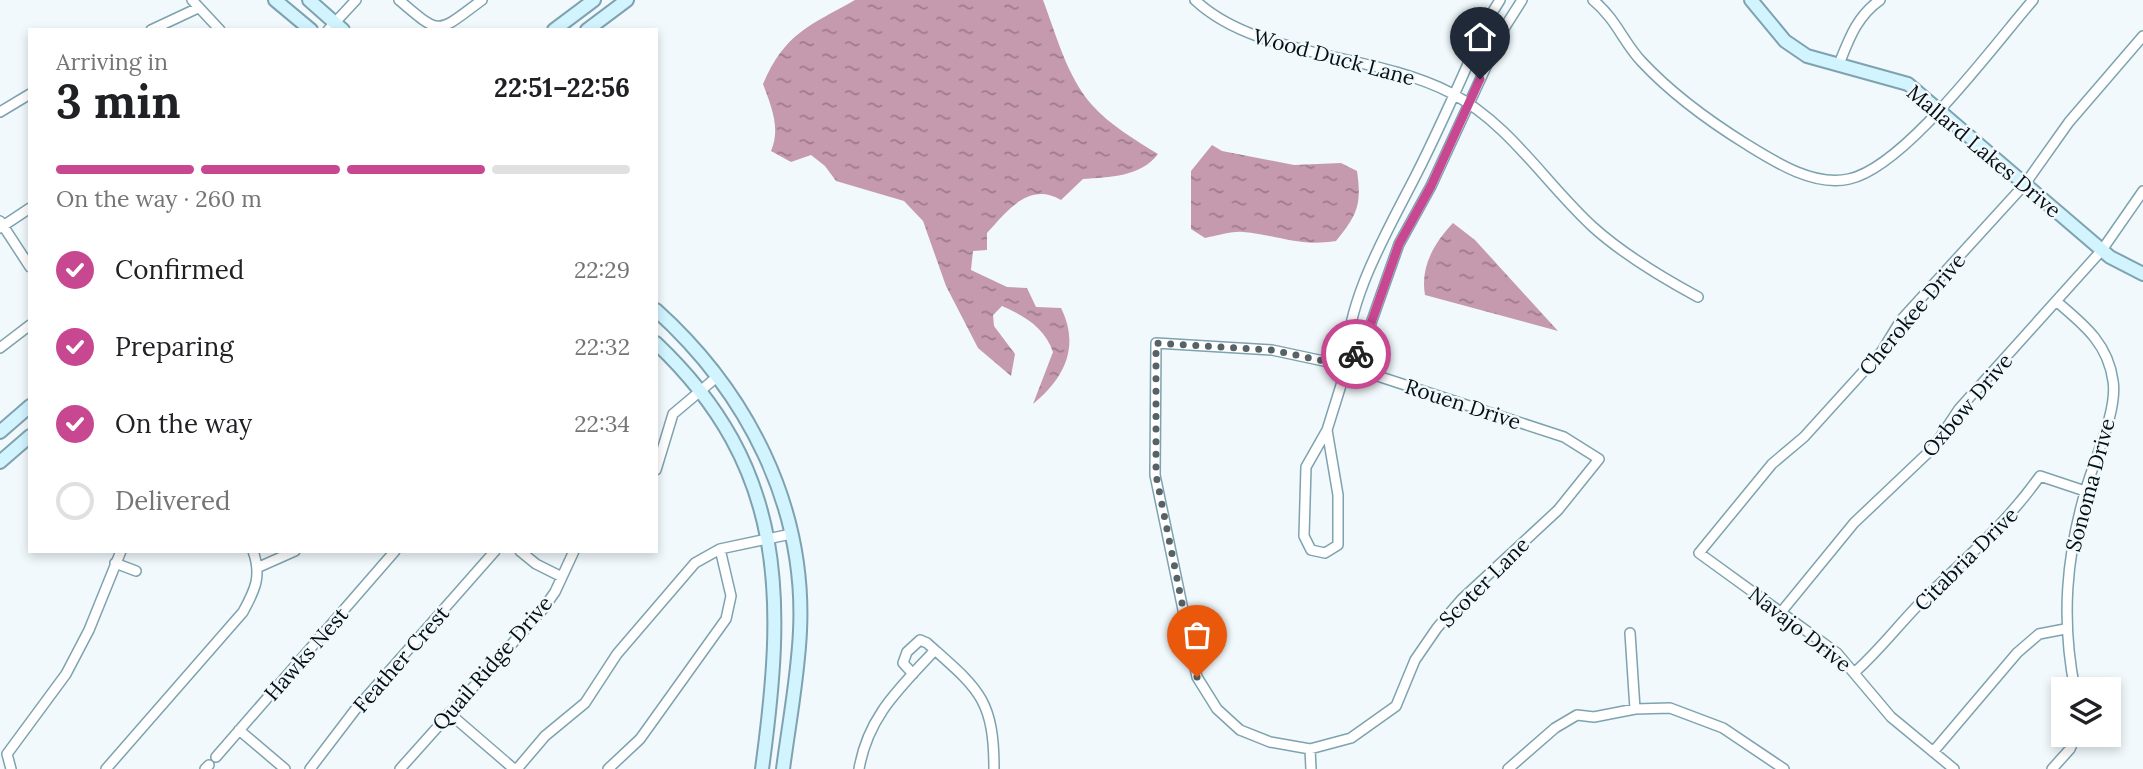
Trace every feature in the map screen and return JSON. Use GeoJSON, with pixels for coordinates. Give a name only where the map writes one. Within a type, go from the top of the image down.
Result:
{"type":"FeatureCollection","features":[{"type":"Feature","properties":{"kind":"main road"},"geometry":{"type":"LineString","coordinates":[[275,0],[309,28]]}},
{"type":"Feature","properties":{"kind":"main road"},"geometry":{"type":"LineString","coordinates":[[309,0],[336,27]]}},
{"type":"Feature","properties":{"kind":"main road"},"geometry":{"type":"LineString","coordinates":[[557,28],[594,0]]}},
{"type":"Feature","properties":{"kind":"main road"},"geometry":{"type":"LineString","coordinates":[[590,28],[626,0]]}},
{"type":"Feature","properties":{"kind":"main road","name":"Mallard Lakes Drive"},"geometry":{"type":"LineString","coordinates":[[1751,0],[1785,41],[1807,55],[1908,85],[1940,109],[2102,250],[2143,274]]}},
{"type":"Feature","properties":{"kind":"main road"},"geometry":{"type":"LineString","coordinates":[[658,312],[719,376],[750,423],[780,489],[792,534],[799,580],[800,631],[783,769]]}},
{"type":"Feature","properties":{"kind":"main road"},"geometry":{"type":"LineString","coordinates":[[658,344],[701,389],[730,434],[760,503],[769,539],[775,578],[776,626],[762,769]]}},
{"type":"Feature","properties":{"kind":"main road"},"geometry":{"type":"LineString","coordinates":[[0,432],[28,408]]}},
{"type":"Feature","properties":{"kind":"main road"},"geometry":{"type":"LineString","coordinates":[[0,462],[28,438]]}},
{"type":"Feature","properties":{"kind":"street"},"geometry":{"type":"LineString","coordinates":[[336,27],[356,0]]}},
{"type":"Feature","properties":{"kind":"street"},"geometry":{"type":"LineString","coordinates":[[399,0],[431,27],[439,28],[482,0]]}},
{"type":"Feature","properties":{"kind":"street","name":"Wood Duck Lane"},"geometry":{"type":"LineString","coordinates":[[1195,0],[1244,33],[1385,67],[1454,94],[1498,127],[1593,227],[1628,256],[1698,298]]}},
{"type":"Feature","properties":{"kind":"street"},"geometry":{"type":"LineString","coordinates":[[1347,366],[1346,341],[1382,237],[1415,178],[1500,0]]}},
{"type":"Feature","properties":{"kind":"street"},"geometry":{"type":"LineString","coordinates":[[1327,430],[1338,495],[1338,545],[1325,554],[1311,550],[1304,536],[1306,467],[1327,430],[1347,366],[1364,343],[1399,244],[1503,30],[1522,0]]}},
{"type":"Feature","properties":{"kind":"street"},"geometry":{"type":"LineString","coordinates":[[1594,0],[1612,16],[1641,61],[1710,121],[1767,157],[1815,179],[1848,180],[1881,166],[1940,109],[2033,0]]}},
{"type":"Feature","properties":{"kind":"street"},"geometry":{"type":"LineString","coordinates":[[1839,64],[1853,29],[1868,8],[1880,0]]}},
{"type":"Feature","properties":{"kind":"street"},"geometry":{"type":"LineString","coordinates":[[154,28],[195,4],[218,28]]}},
{"type":"Feature","properties":{"kind":"street","name":"Cherokee Drive"},"geometry":{"type":"LineString","coordinates":[[1699,553],[1772,464],[1833,408],[1882,351],[1901,320],[2025,184],[2069,122],[2143,36]]}},
{"type":"Feature","properties":{"kind":"street"},"geometry":{"type":"LineString","coordinates":[[0,112],[28,94]]}},
{"type":"Feature","properties":{"kind":"street","name":"Oxbow Drive"},"geometry":{"type":"LineString","coordinates":[[1782,611],[1854,523],[1933,448],[1959,409],[2102,250],[2143,191]]}},
{"type":"Feature","properties":{"kind":"street"},"geometry":{"type":"LineString","coordinates":[[28,209],[1,225],[28,264]]}},
{"type":"Feature","properties":{"kind":"street","name":"Sonoma Drive"},"geometry":{"type":"LineString","coordinates":[[2056,301],[2092,331],[2105,354],[2114,383],[2109,413],[2070,552],[2065,629],[2073,677]]}},
{"type":"Feature","properties":{"kind":"street"},"geometry":{"type":"LineString","coordinates":[[0,348],[28,327]]}},
{"type":"Feature","properties":{"kind":"street","name":"Rouen Drive"},"geometry":{"type":"LineString","coordinates":[[1310,749],[1270,742],[1240,730],[1217,709],[1197,677],[1156,475],[1156,343],[1272,350],[1347,366],[1564,437],[1599,459]]}},
{"type":"Feature","properties":{"kind":"street"},"geometry":{"type":"LineString","coordinates":[[658,463],[673,414],[719,376]]}},
{"type":"Feature","properties":{"kind":"street","name":"Scoter Lane"},"geometry":{"type":"LineString","coordinates":[[1310,749],[1351,738],[1396,706],[1415,660],[1437,628],[1462,599],[1558,510],[1599,459]]}},
{"type":"Feature","properties":{"kind":"street","name":"Citabria Drive"},"geometry":{"type":"LineString","coordinates":[[1855,672],[2020,505],[2040,476],[2085,491]]}},
{"type":"Feature","properties":{"kind":"street"},"geometry":{"type":"LineString","coordinates":[[449,713],[515,769],[545,736],[585,703],[617,654],[687,572],[704,557],[720,549],[792,534]]}},
{"type":"Feature","properties":{"kind":"street"},"geometry":{"type":"LineString","coordinates":[[608,769],[640,739],[726,619],[730,596],[720,549]]}},
{"type":"Feature","properties":{"kind":"street"},"geometry":{"type":"LineString","coordinates":[[11,769],[7,754],[66,674],[89,630],[120,553]]}},
{"type":"Feature","properties":{"kind":"street"},"geometry":{"type":"LineString","coordinates":[[106,769],[243,612],[257,585],[259,567],[254,553]]}},
{"type":"Feature","properties":{"kind":"street"},"geometry":{"type":"LineString","coordinates":[[259,567],[290,553]]}},
{"type":"Feature","properties":{"kind":"street","name":"Hawks Nest"},"geometry":{"type":"LineString","coordinates":[[216,757],[393,553]]}},
{"type":"Feature","properties":{"kind":"street","name":"Feather Crest"},"geometry":{"type":"LineString","coordinates":[[310,769],[355,710],[493,553]]}},
{"type":"Feature","properties":{"kind":"street"},"geometry":{"type":"LineString","coordinates":[[522,553],[536,564],[562,577]]}},
{"type":"Feature","properties":{"kind":"street","name":"Quail Ridge Drive"},"geometry":{"type":"LineString","coordinates":[[400,769],[543,609],[573,553]]}},
{"type":"Feature","properties":{"kind":"street","name":"Navajo Drive"},"geometry":{"type":"LineString","coordinates":[[1699,553],[1837,653],[1891,717],[1954,769]]}},
{"type":"Feature","properties":{"kind":"street"},"geometry":{"type":"LineString","coordinates":[[115,563],[136,571]]}},
{"type":"Feature","properties":{"kind":"street"},"geometry":{"type":"LineString","coordinates":[[1933,752],[2017,653],[2039,634],[2065,629]]}},
{"type":"Feature","properties":{"kind":"street"},"geometry":{"type":"LineString","coordinates":[[1630,633],[1635,709]]}},
{"type":"Feature","properties":{"kind":"street"},"geometry":{"type":"LineString","coordinates":[[913,674],[903,663],[913,644],[920,640],[981,695],[992,724],[995,769]]}},
{"type":"Feature","properties":{"kind":"street"},"geometry":{"type":"LineString","coordinates":[[859,769],[869,730],[880,711],[934,650]]}},
{"type":"Feature","properties":{"kind":"street"},"geometry":{"type":"LineString","coordinates":[[1508,769],[1555,728],[1577,715],[1594,717],[1635,709],[1670,708],[1705,719],[1755,747],[1784,769]]}},
{"type":"Feature","properties":{"kind":"street"},"geometry":{"type":"LineString","coordinates":[[239,730],[285,769]]}},
{"type":"Feature","properties":{"kind":"street"},"geometry":{"type":"LineString","coordinates":[[2052,769],[2071,747]]}},
{"type":"Feature","properties":{"kind":"street"},"geometry":{"type":"LineString","coordinates":[[1310,749],[1311,769]]}},
{"type":"Feature","properties":{"kind":"water"},"geometry":{"type":"Polygon","coordinates":[[[855,0],[1043,0],[1063,55],[1083,94],[1107,119],[1158,154],[1151,162],[1134,171],[1083,179],[1061,200],[1049,195],[1029,196],[1011,208],[987,233],[987,250],[973,251],[971,270],[1007,287],[1027,288],[1036,307],[1061,308],[1067,322],[1069,348],[1066,360],[1054,383],[1033,404],[1053,352],[1039,330],[1019,314],[1002,306],[993,315],[994,326],[1015,354],[1011,376],[978,348],[946,286],[923,221],[904,201],[836,181],[825,166],[811,155],[791,162],[771,151],[775,125],[763,84],[771,67],[780,53],[800,33],[855,0]]]}},
{"type":"Feature","properties":{"kind":"water"},"geometry":{"type":"Polygon","coordinates":[[[1212,145],[1222,151],[1294,165],[1341,163],[1357,171],[1358,201],[1349,224],[1336,241],[1299,242],[1238,232],[1205,238],[1191,229],[1191,171],[1212,145]]]}},
{"type":"Feature","properties":{"kind":"water"},"geometry":{"type":"Polygon","coordinates":[[[1453,223],[1475,240],[1558,331],[1425,295],[1425,275],[1430,256],[1453,223]]]}},
{"type":"Feature","properties":{"kind":"way so far"},"geometry":{"type":"LineString","coordinates":[[1197,677],[1156,475],[1156,343],[1272,350],[1347,366],[1356,354]]}},
{"type":"Feature","properties":{"kind":"route"},"geometry":{"type":"LineString","coordinates":[[1356,354],[1364,343],[1399,244],[1431,186],[1480,79]]}}]}
